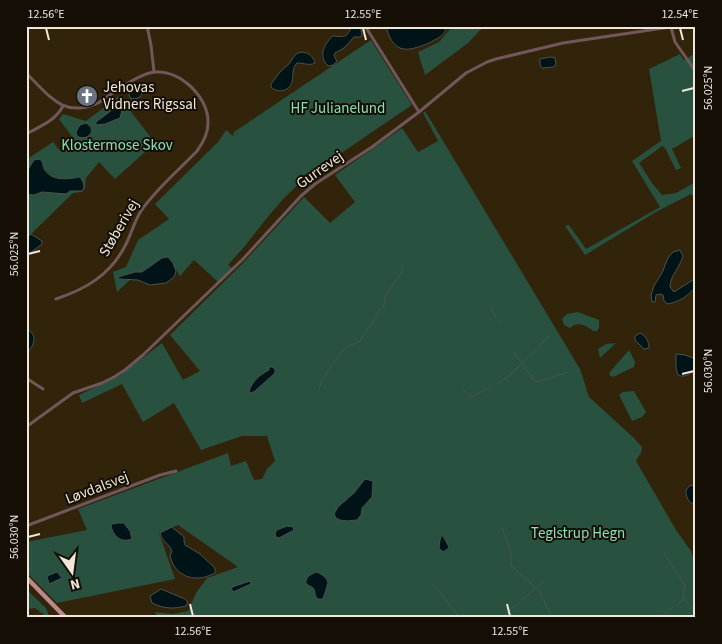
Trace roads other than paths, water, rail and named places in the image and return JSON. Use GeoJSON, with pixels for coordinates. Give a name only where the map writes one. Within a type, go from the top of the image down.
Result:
{"type":"FeatureCollection","features":[{"type":"Feature","properties":{"kind":"main road"},"geometry":{"type":"LineString","coordinates":[[26,577],[66,618]]}},
{"type":"Feature","properties":{"kind":"street"},"geometry":{"type":"LineString","coordinates":[[26,73],[62,106],[77,108],[91,106],[138,77],[154,72],[147,26]]}},
{"type":"Feature","properties":{"kind":"street"},"geometry":{"type":"LineString","coordinates":[[365,26],[419,112]]}},
{"type":"Feature","properties":{"kind":"street","name":"Gurrevej"},"geometry":{"type":"LineString","coordinates":[[26,427],[73,393],[102,383],[125,370],[224,278],[301,196],[315,184],[372,147],[419,112],[466,73],[496,59],[563,43],[677,26]]}},
{"type":"Feature","properties":{"kind":"street"},"geometry":{"type":"LineString","coordinates":[[671,28],[675,42],[696,72]]}},
{"type":"Feature","properties":{"kind":"street","name":"Støberivej"},"geometry":{"type":"LineString","coordinates":[[56,299],[91,284],[113,265],[126,244],[140,213],[149,200],[196,151],[203,143],[207,134],[208,114],[199,97],[176,75],[154,72]]}},
{"type":"Feature","properties":{"kind":"street"},"geometry":{"type":"LineString","coordinates":[[26,134],[51,121],[58,114],[62,106]]}},
{"type":"Feature","properties":{"kind":"street"},"geometry":{"type":"LineString","coordinates":[[26,378],[43,389]]}},
{"type":"Feature","properties":{"kind":"street","name":"Løvdalsvej"},"geometry":{"type":"LineString","coordinates":[[26,526],[176,470]]}},
{"type":"Feature","properties":{"kind":"waterway"},"geometry":{"type":"LineString","coordinates":[[377,314],[384,306],[385,297],[403,270],[401,265]]}},
{"type":"Feature","properties":{"kind":"waterway"},"geometry":{"type":"LineString","coordinates":[[491,308],[501,323]]}},
{"type":"Feature","properties":{"kind":"waterway"},"geometry":{"type":"LineString","coordinates":[[321,382],[346,347],[359,342],[376,317]]}},
{"type":"Feature","properties":{"kind":"waterway"},"geometry":{"type":"LineString","coordinates":[[497,384],[508,377],[549,336]]}},
{"type":"Feature","properties":{"kind":"waterway"},"geometry":{"type":"LineString","coordinates":[[514,352],[535,382],[566,373]]}},
{"type":"Feature","properties":{"kind":"waterway"},"geometry":{"type":"LineString","coordinates":[[319,389],[321,383]]}},
{"type":"Feature","properties":{"kind":"waterway"},"geometry":{"type":"LineString","coordinates":[[470,398],[492,386]]}},
{"type":"Feature","properties":{"kind":"waterway"},"geometry":{"type":"LineString","coordinates":[[462,390],[472,396]]}},
{"type":"Feature","properties":{"kind":"waterway"},"geometry":{"type":"LineString","coordinates":[[502,528],[511,552],[511,566],[539,590],[552,618]]}},
{"type":"Feature","properties":{"kind":"waterway"},"geometry":{"type":"LineString","coordinates":[[664,553],[685,585],[683,599],[677,605]]}},
{"type":"Feature","properties":{"kind":"waterway"},"geometry":{"type":"LineString","coordinates":[[501,618],[544,581]]}},
{"type":"Feature","properties":{"kind":"waterway"},"geometry":{"type":"LineString","coordinates":[[434,585],[460,618]]}},
{"type":"Feature","properties":{"kind":"waterway"},"geometry":{"type":"LineString","coordinates":[[684,599],[696,611]]}},
{"type":"Feature","properties":{"kind":"waterway"},"geometry":{"type":"LineString","coordinates":[[660,618],[673,607]]}},
{"type":"Feature","properties":{"kind":"place","name":"Jehovas Vidners Rigssal"},"geometry":{"type":"Point","coordinates":[87,96]}},
{"type":"Feature","properties":{"kind":"park label","name":"HF Julianelund"},"geometry":{"type":"Point","coordinates":[338,108]}},
{"type":"Feature","properties":{"kind":"park label","name":"Klostermose Skov"},"geometry":{"type":"Point","coordinates":[117,145]}},
{"type":"Feature","properties":{"kind":"park label","name":"Teglstrup Hegn"},"geometry":{"type":"Point","coordinates":[578,533]}}]}
